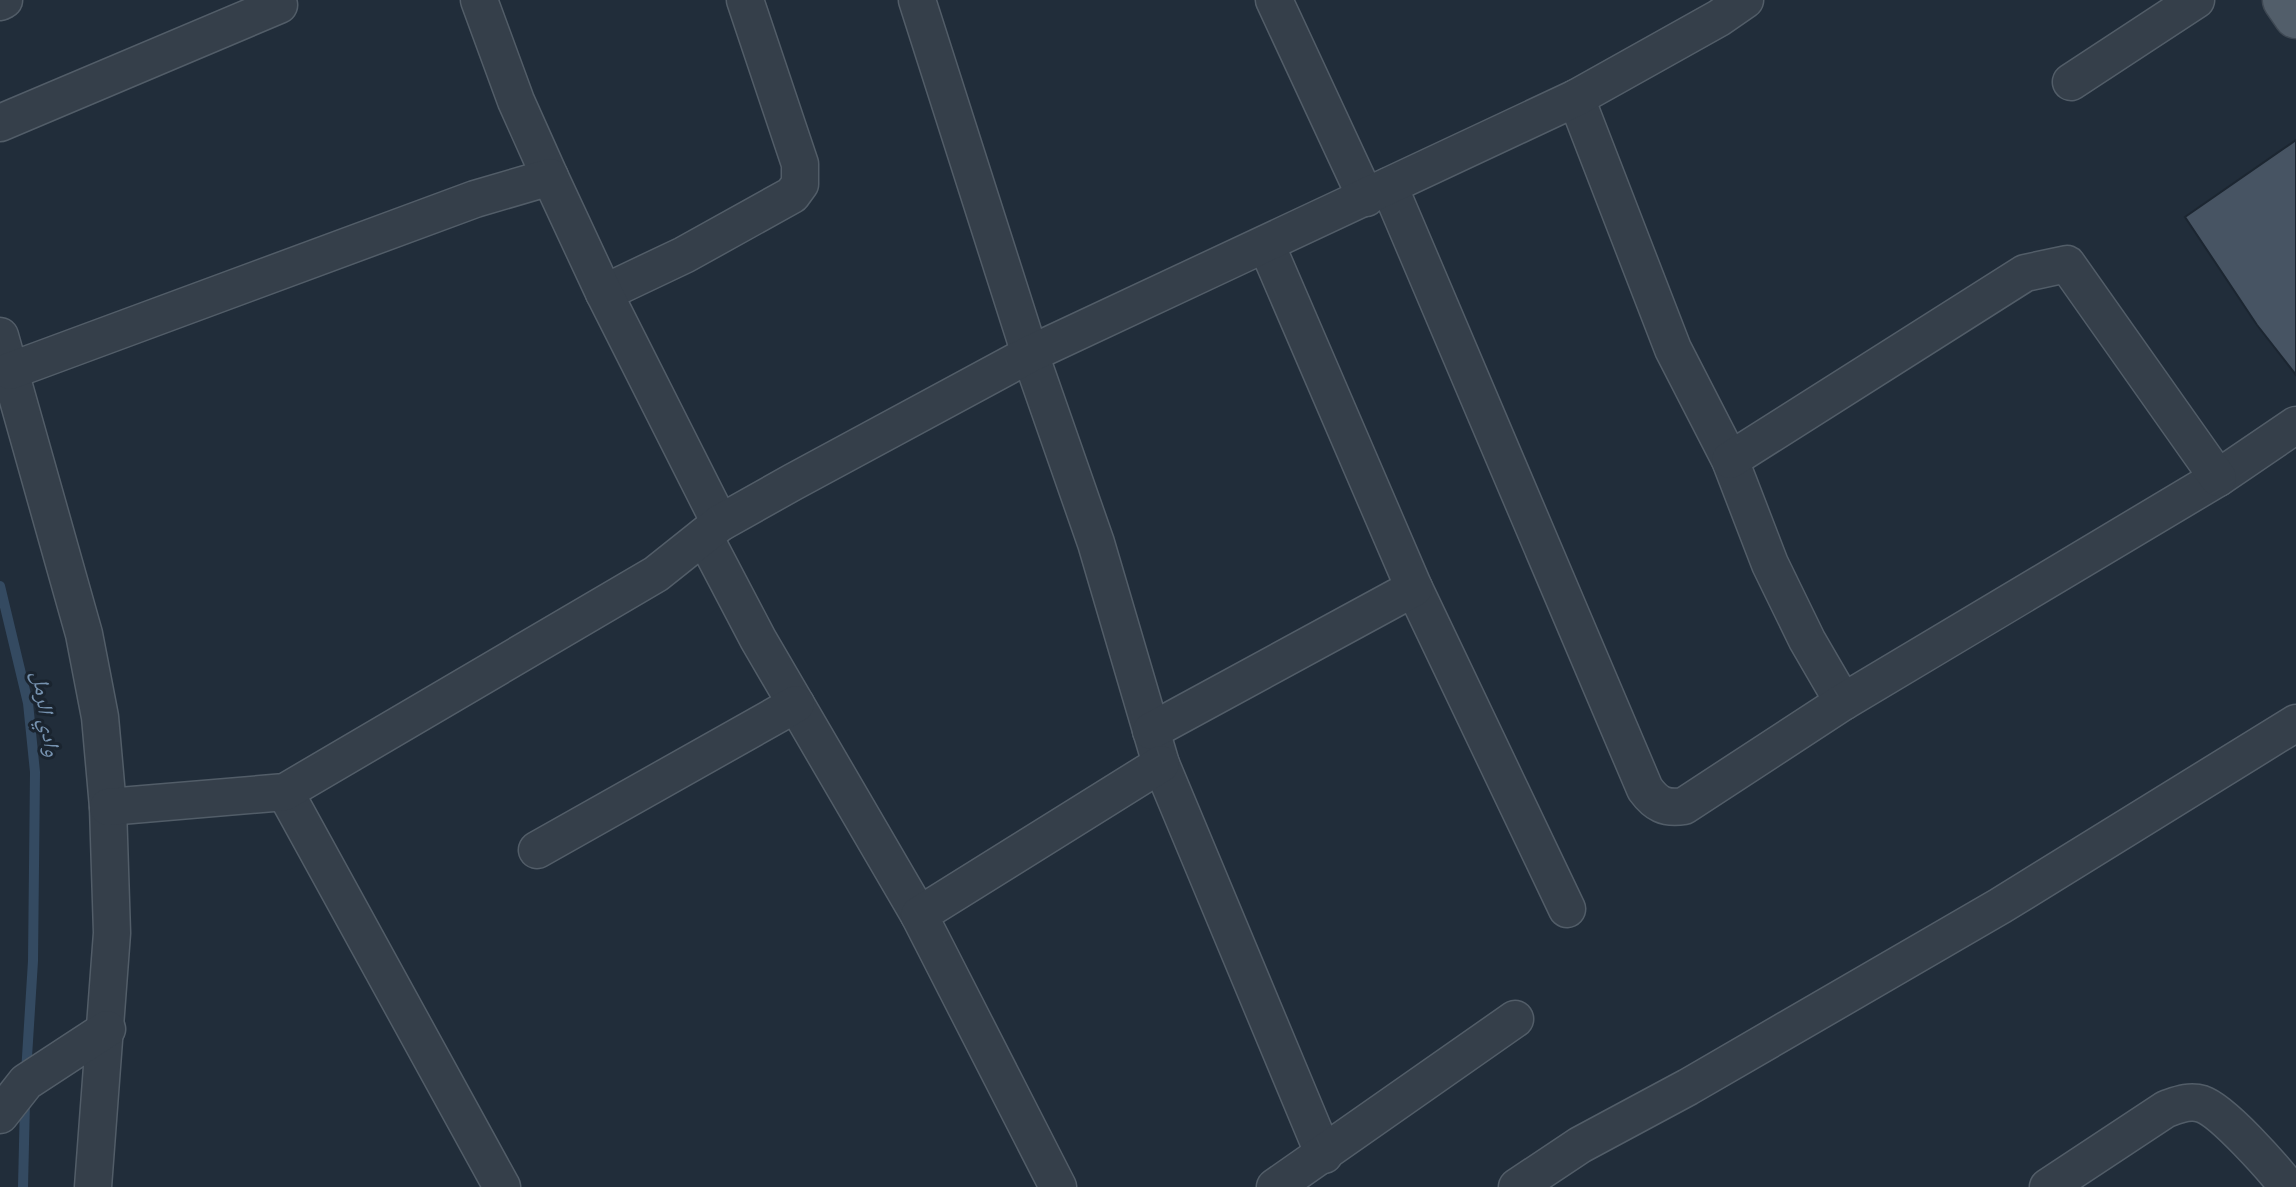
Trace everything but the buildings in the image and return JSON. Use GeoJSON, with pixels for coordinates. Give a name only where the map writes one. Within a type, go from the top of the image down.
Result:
{"type":"FeatureCollection","features":[{"type":"Feature","properties":{"kind":"main road"},"geometry":{"type":"LineString","coordinates":[[2285,0],[2296,16]]}},
{"type":"Feature","properties":{"kind":"street"},"geometry":{"type":"LineString","coordinates":[[479,0],[516,101],[550,177],[712,530],[796,704],[919,915],[1058,1187]]}},
{"type":"Feature","properties":{"kind":"street"},"geometry":{"type":"LineString","coordinates":[[604,293],[684,255],[792,195],[800,184],[800,164],[745,0]]}},
{"type":"Feature","properties":{"kind":"street"},"geometry":{"type":"LineString","coordinates":[[917,0],[1030,354],[1096,543],[1156,748],[1324,1155]]}},
{"type":"Feature","properties":{"kind":"street"},"geometry":{"type":"LineString","coordinates":[[1274,0],[1378,192],[1645,789],[1654,801],[1669,808],[1684,806],[1843,702],[2218,478],[2296,425]]}},
{"type":"Feature","properties":{"kind":"street"},"geometry":{"type":"LineString","coordinates":[[108,807],[285,792],[656,574],[712,530],[1030,354],[1576,98],[1719,18],[1745,0]]}},
{"type":"Feature","properties":{"kind":"street"},"geometry":{"type":"LineString","coordinates":[[2071,82],[2196,0]]}},
{"type":"Feature","properties":{"kind":"street"},"geometry":{"type":"LineString","coordinates":[[0,123],[279,5]]}},
{"type":"Feature","properties":{"kind":"street"},"geometry":{"type":"LineString","coordinates":[[1576,98],[1673,349],[1730,460],[1770,564],[1807,640],[1843,702]]}},
{"type":"Feature","properties":{"kind":"street"},"geometry":{"type":"LineString","coordinates":[[10,371],[475,199],[550,177]]}},
{"type":"Feature","properties":{"kind":"street"},"geometry":{"type":"LineString","coordinates":[[1266,244],[1414,588],[1567,909]]}},
{"type":"Feature","properties":{"kind":"street"},"geometry":{"type":"LineString","coordinates":[[1730,460],[2025,273],[2067,264],[2218,478]]}},
{"type":"Feature","properties":{"kind":"street"},"geometry":{"type":"LineString","coordinates":[[0,336],[84,634],[100,717],[108,807],[112,933],[93,1187]]}},
{"type":"Feature","properties":{"kind":"street"},"geometry":{"type":"LineString","coordinates":[[919,915],[1156,748],[1414,588]]}},
{"type":"Feature","properties":{"kind":"street"},"geometry":{"type":"LineString","coordinates":[[537,850],[796,704]]}},
{"type":"Feature","properties":{"kind":"street"},"geometry":{"type":"LineString","coordinates":[[1517,1187],[1580,1145],[1688,1087],[2000,906],[2296,723]]}},
{"type":"Feature","properties":{"kind":"street"},"geometry":{"type":"LineString","coordinates":[[285,792],[502,1187]]}},
{"type":"Feature","properties":{"kind":"street"},"geometry":{"type":"LineString","coordinates":[[1275,1187],[1515,1019]]}},
{"type":"Feature","properties":{"kind":"street"},"geometry":{"type":"LineString","coordinates":[[0,1115],[26,1082],[107,1029]]}},
{"type":"Feature","properties":{"kind":"street"},"geometry":{"type":"LineString","coordinates":[[2048,1187],[2166,1109],[2184,1102],[2200,1103],[2216,1111],[2290,1181]]}},
{"type":"Feature","properties":{"kind":"waterway","name":"وادي الرمل"},"geometry":{"type":"LineString","coordinates":[[0,586],[28,703],[35,772],[33,961],[26,1073]]}},
{"type":"Feature","properties":{"kind":"waterway","name":"وادي الرمل"},"geometry":{"type":"LineString","coordinates":[[23,1187],[25,1101]]}}]}
